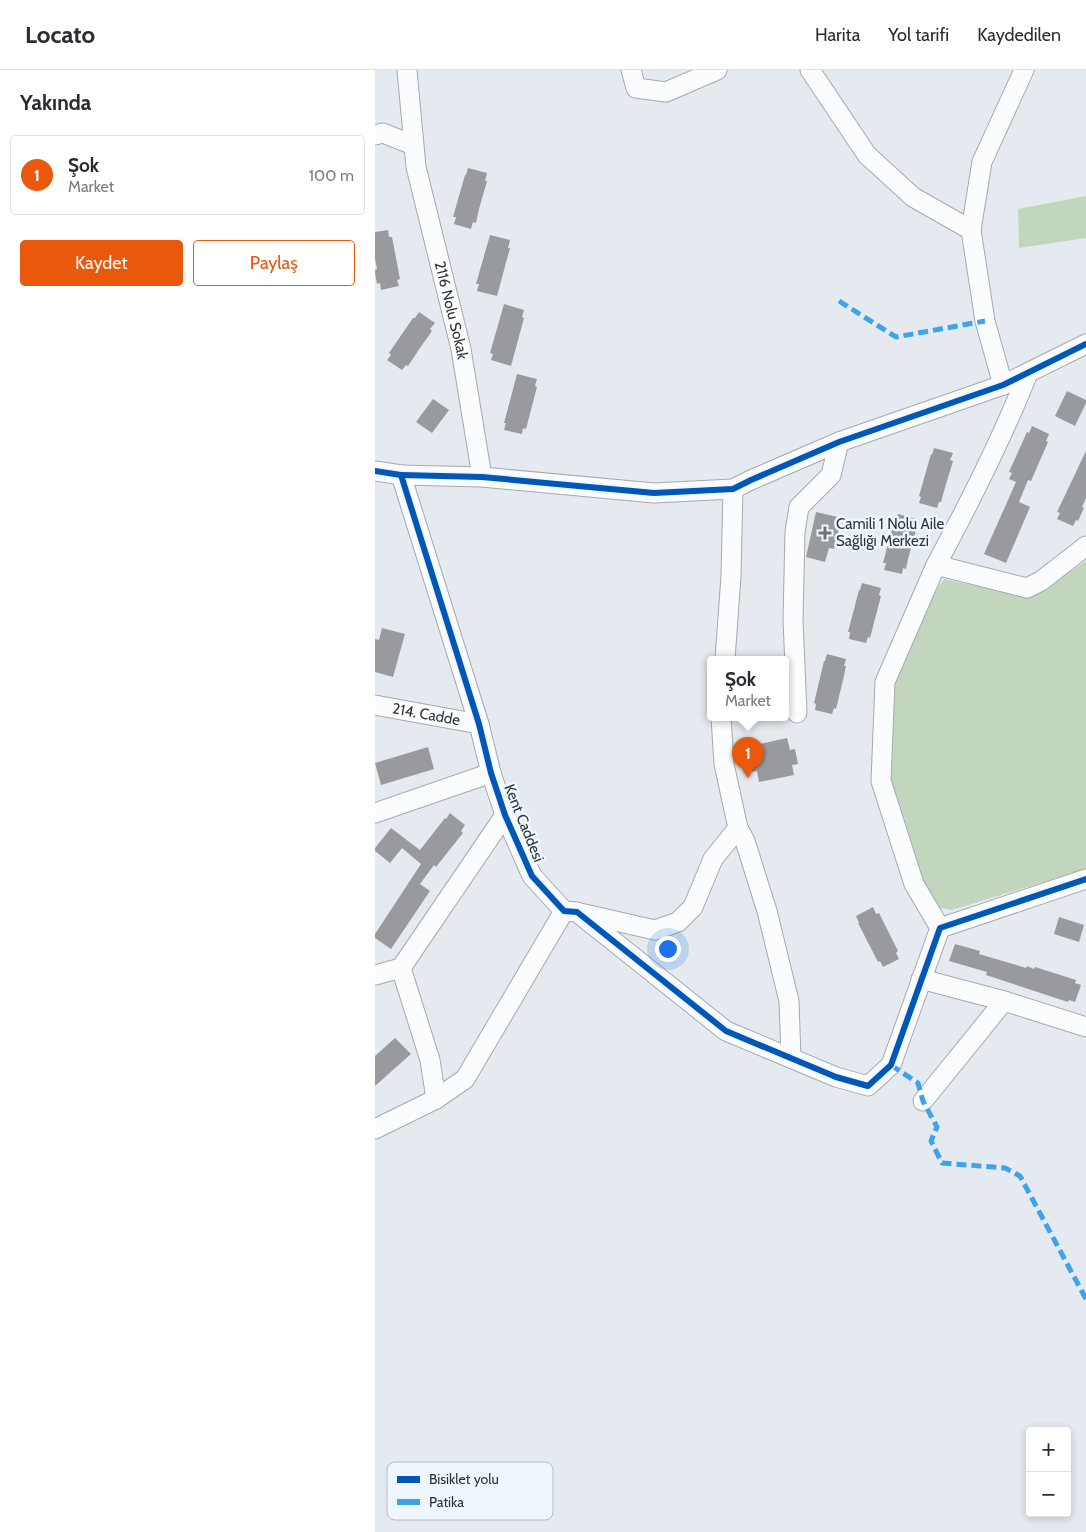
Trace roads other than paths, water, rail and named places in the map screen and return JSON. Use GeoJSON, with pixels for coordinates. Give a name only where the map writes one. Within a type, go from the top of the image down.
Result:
{"type":"FeatureCollection","features":[{"type":"Feature","properties":{"kind":"street","name":"2116 Nolu Sokak"},"geometry":{"type":"LineString","coordinates":[[407,70],[416,167],[461,349],[483,477]]}},
{"type":"Feature","properties":{"kind":"street"},"geometry":{"type":"LineString","coordinates":[[631,70],[635,88],[666,92],[717,70]]}},
{"type":"Feature","properties":{"kind":"street"},"geometry":{"type":"LineString","coordinates":[[810,70],[867,155],[913,198],[971,230]]}},
{"type":"Feature","properties":{"kind":"street"},"geometry":{"type":"LineString","coordinates":[[1003,385],[985,321],[971,230],[982,162],[1024,70]]}},
{"type":"Feature","properties":{"kind":"street"},"geometry":{"type":"LineString","coordinates":[[375,134],[383,133],[413,145]]}},
{"type":"Feature","properties":{"kind":"street"},"geometry":{"type":"LineString","coordinates":[[375,471],[401,475],[483,477],[654,493],[733,489],[839,442],[1003,385],[1086,344]]}},
{"type":"Feature","properties":{"kind":"street"},"geometry":{"type":"LineString","coordinates":[[940,928],[914,884],[881,781],[885,682],[936,565],[972,497],[1013,412],[1028,373]]}},
{"type":"Feature","properties":{"kind":"street"},"geometry":{"type":"LineString","coordinates":[[797,713],[793,620],[795,532],[799,507],[831,475],[839,442]]}},
{"type":"Feature","properties":{"kind":"street","name":"Kent Caddesi"},"geometry":{"type":"LineString","coordinates":[[401,475],[479,724],[491,773],[505,815],[532,876],[571,912],[726,1031],[836,1077],[868,1086],[891,1065],[921,979]]}},
{"type":"Feature","properties":{"kind":"street"},"geometry":{"type":"LineString","coordinates":[[725,656],[731,576],[733,489]]}},
{"type":"Feature","properties":{"kind":"street"},"geometry":{"type":"LineString","coordinates":[[936,565],[1027,588],[1041,580],[1086,546]]}},
{"type":"Feature","properties":{"kind":"street","name":"214. Cadde"},"geometry":{"type":"LineString","coordinates":[[375,705],[479,724]]}},
{"type":"Feature","properties":{"kind":"street"},"geometry":{"type":"LineString","coordinates":[[721,721],[724,764],[738,828],[745,841],[767,910],[789,1001],[791,1058]]}},
{"type":"Feature","properties":{"kind":"street"},"geometry":{"type":"LineString","coordinates":[[375,813],[491,773]]}},
{"type":"Feature","properties":{"kind":"street"},"geometry":{"type":"LineString","coordinates":[[375,975],[401,968],[505,815]]}},
{"type":"Feature","properties":{"kind":"street"},"geometry":{"type":"LineString","coordinates":[[375,1129],[436,1098],[465,1079],[571,912],[655,930],[678,922],[693,907],[713,859],[738,828]]}},
{"type":"Feature","properties":{"kind":"street"},"geometry":{"type":"LineString","coordinates":[[940,928],[1086,879]]}},
{"type":"Feature","properties":{"kind":"street"},"geometry":{"type":"LineString","coordinates":[[940,928],[921,979],[1004,1001],[1086,1027]]}},
{"type":"Feature","properties":{"kind":"street"},"geometry":{"type":"LineString","coordinates":[[401,968],[430,1060],[436,1098]]}},
{"type":"Feature","properties":{"kind":"street"},"geometry":{"type":"LineString","coordinates":[[923,1101],[1004,1001]]}},
{"type":"Feature","properties":{"kind":"place","name":"Camili 1 Nolu Aile Sağlığı Merkezi"},"geometry":{"type":"Point","coordinates":[825,533]}},
{"type":"Feature","properties":{"kind":"place","name":"Şok"},"geometry":{"type":"Point","coordinates":[748,778]}}]}
